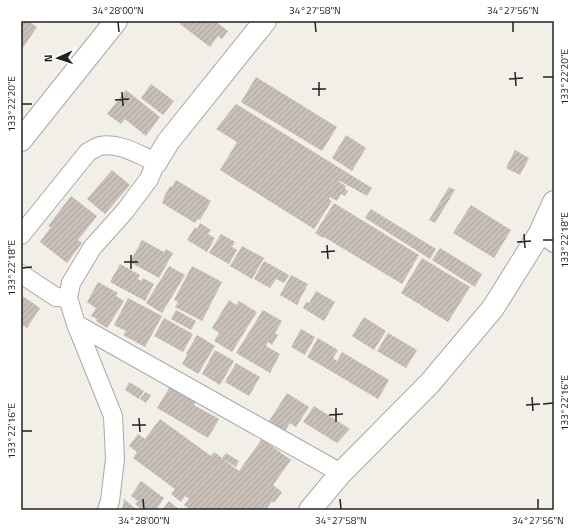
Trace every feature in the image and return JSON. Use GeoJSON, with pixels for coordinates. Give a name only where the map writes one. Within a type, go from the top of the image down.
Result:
{"type":"FeatureCollection","features":[{"type":"Feature","properties":{"kind":"street"},"geometry":{"type":"LineString","coordinates":[[21,140],[116,21]]}},
{"type":"Feature","properties":{"kind":"street"},"geometry":{"type":"LineString","coordinates":[[107,510],[110,500],[115,459],[113,416],[76,324],[68,298],[71,283],[92,248],[125,211],[149,179],[156,162],[168,142],[265,21]]}},
{"type":"Feature","properties":{"kind":"street"},"geometry":{"type":"LineString","coordinates":[[21,235],[88,152],[100,146],[112,146],[125,149],[156,162]]}},
{"type":"Feature","properties":{"kind":"street"},"geometry":{"type":"LineString","coordinates":[[310,510],[341,473],[440,372],[493,308],[547,238],[554,202]]}},
{"type":"Feature","properties":{"kind":"street"},"geometry":{"type":"LineString","coordinates":[[21,274],[56,297],[68,298]]}},
{"type":"Feature","properties":{"kind":"street"},"geometry":{"type":"LineString","coordinates":[[76,324],[341,473]]}},
{"type":"Feature","properties":{"kind":"building"},"geometry":{"type":"Polygon","coordinates":[[[21,21],[28,21],[37,27],[22,49],[21,48],[21,21]]]}},
{"type":"Feature","properties":{"kind":"building"},"geometry":{"type":"Polygon","coordinates":[[[182,21],[215,21],[228,31],[222,39],[218,36],[210,47],[180,24],[182,21]]]}},
{"type":"Feature","properties":{"kind":"building"},"geometry":{"type":"Polygon","coordinates":[[[256,77],[337,127],[322,151],[241,102],[256,77]]]}},
{"type":"Feature","properties":{"kind":"building"},"geometry":{"type":"Polygon","coordinates":[[[151,84],[174,101],[163,115],[141,98],[151,84]]]}},
{"type":"Feature","properties":{"kind":"building"},"geometry":{"type":"Polygon","coordinates":[[[126,90],[160,117],[146,136],[125,119],[121,124],[107,114],[126,90]]]}},
{"type":"Feature","properties":{"kind":"building"},"geometry":{"type":"Polygon","coordinates":[[[236,104],[372,188],[367,196],[340,181],[339,182],[346,186],[345,189],[348,191],[345,196],[341,194],[337,201],[330,197],[329,199],[332,201],[314,229],[220,170],[237,142],[216,129],[236,104]]]}},
{"type":"Feature","properties":{"kind":"building"},"geometry":{"type":"Polygon","coordinates":[[[346,135],[366,148],[352,171],[332,158],[346,135]]]}},
{"type":"Feature","properties":{"kind":"building"},"geometry":{"type":"Polygon","coordinates":[[[515,150],[529,158],[520,175],[506,168],[515,150]]]}},
{"type":"Feature","properties":{"kind":"building"},"geometry":{"type":"Polygon","coordinates":[[[112,170],[130,185],[105,214],[87,199],[112,170]]]}},
{"type":"Feature","properties":{"kind":"building"},"geometry":{"type":"Polygon","coordinates":[[[176,180],[211,201],[200,220],[198,219],[195,223],[162,203],[170,186],[172,187],[176,180]]]}},
{"type":"Feature","properties":{"kind":"building"},"geometry":{"type":"Polygon","coordinates":[[[449,187],[455,190],[435,223],[429,220],[449,187]]]}},
{"type":"Feature","properties":{"kind":"building"},"geometry":{"type":"Polygon","coordinates":[[[71,196],[97,216],[78,240],[82,243],[67,263],[40,242],[51,227],[48,226],[71,196]]]}},
{"type":"Feature","properties":{"kind":"building"},"geometry":{"type":"Polygon","coordinates":[[[334,203],[419,255],[402,284],[315,233],[334,203]]]}},
{"type":"Feature","properties":{"kind":"building"},"geometry":{"type":"Polygon","coordinates":[[[471,205],[511,230],[494,258],[453,233],[471,205]]]}},
{"type":"Feature","properties":{"kind":"building"},"geometry":{"type":"Polygon","coordinates":[[[371,209],[436,249],[430,259],[365,218],[371,209]]]}},
{"type":"Feature","properties":{"kind":"building"},"geometry":{"type":"Polygon","coordinates":[[[200,223],[211,230],[208,234],[215,238],[207,252],[187,240],[195,227],[197,229],[200,223]]]}},
{"type":"Feature","properties":{"kind":"building"},"geometry":{"type":"Polygon","coordinates":[[[221,234],[235,242],[232,247],[237,250],[229,264],[209,253],[221,234]]]}},
{"type":"Feature","properties":{"kind":"building"},"geometry":{"type":"Polygon","coordinates":[[[142,240],[164,252],[166,249],[173,253],[159,278],[130,262],[142,240]]]}},
{"type":"Feature","properties":{"kind":"building"},"geometry":{"type":"Polygon","coordinates":[[[242,246],[264,258],[252,279],[230,266],[242,246]]]}},
{"type":"Feature","properties":{"kind":"building"},"geometry":{"type":"Polygon","coordinates":[[[440,248],[482,274],[475,287],[432,260],[440,248]]]}},
{"type":"Feature","properties":{"kind":"building"},"geometry":{"type":"Polygon","coordinates":[[[422,258],[470,287],[448,322],[401,293],[422,258]]]}},
{"type":"Feature","properties":{"kind":"building"},"geometry":{"type":"Polygon","coordinates":[[[264,261],[289,275],[284,283],[276,279],[270,288],[254,279],[264,261]]]}},
{"type":"Feature","properties":{"kind":"building"},"geometry":{"type":"Polygon","coordinates":[[[120,264],[140,275],[138,279],[141,281],[143,278],[154,284],[145,301],[110,282],[120,264]]]}},
{"type":"Feature","properties":{"kind":"building"},"geometry":{"type":"Polygon","coordinates":[[[169,266],[185,275],[162,313],[146,303],[169,266]]]}},
{"type":"Feature","properties":{"kind":"building"},"geometry":{"type":"Polygon","coordinates":[[[192,266],[222,282],[202,321],[175,307],[178,302],[174,300],[192,266]]]}},
{"type":"Feature","properties":{"kind":"building"},"geometry":{"type":"Polygon","coordinates":[[[291,275],[308,284],[297,305],[280,295],[291,275]]]}},
{"type":"Feature","properties":{"kind":"building"},"geometry":{"type":"Polygon","coordinates":[[[98,282],[118,293],[116,296],[124,301],[107,328],[91,316],[96,308],[87,302],[98,282]]]}},
{"type":"Feature","properties":{"kind":"building"},"geometry":{"type":"Polygon","coordinates":[[[316,291],[335,302],[324,321],[303,308],[306,302],[309,303],[316,291]]]}},
{"type":"Feature","properties":{"kind":"building"},"geometry":{"type":"Polygon","coordinates":[[[21,295],[40,308],[27,328],[21,324],[21,295]]]}},
{"type":"Feature","properties":{"kind":"building"},"geometry":{"type":"Polygon","coordinates":[[[128,298],[162,316],[145,347],[123,335],[126,331],[114,325],[128,298]]]}},
{"type":"Feature","properties":{"kind":"building"},"geometry":{"type":"Polygon","coordinates":[[[229,300],[236,305],[239,301],[257,312],[232,352],[214,341],[219,333],[212,328],[229,300]]]}},
{"type":"Feature","properties":{"kind":"building"},"geometry":{"type":"Polygon","coordinates":[[[176,310],[196,321],[191,330],[171,319],[176,310]]]}},
{"type":"Feature","properties":{"kind":"building"},"geometry":{"type":"Polygon","coordinates":[[[263,310],[282,321],[275,333],[278,335],[272,345],[268,342],[266,346],[280,354],[270,373],[236,353],[263,310]]]}},
{"type":"Feature","properties":{"kind":"building"},"geometry":{"type":"Polygon","coordinates":[[[364,317],[386,331],[374,350],[352,336],[364,317]]]}},
{"type":"Feature","properties":{"kind":"building"},"geometry":{"type":"Polygon","coordinates":[[[164,318],[193,334],[183,352],[154,336],[164,318]]]}},
{"type":"Feature","properties":{"kind":"building"},"geometry":{"type":"Polygon","coordinates":[[[301,329],[315,337],[305,355],[291,347],[301,329]]]}},
{"type":"Feature","properties":{"kind":"building"},"geometry":{"type":"Polygon","coordinates":[[[388,333],[417,350],[406,368],[377,351],[388,333]]]}},
{"type":"Feature","properties":{"kind":"building"},"geometry":{"type":"Polygon","coordinates":[[[197,335],[215,346],[198,374],[182,364],[197,335]]]}},
{"type":"Feature","properties":{"kind":"building"},"geometry":{"type":"Polygon","coordinates":[[[318,338],[338,350],[333,358],[337,361],[342,352],[389,380],[378,399],[307,357],[318,338]]]}},
{"type":"Feature","properties":{"kind":"building"},"geometry":{"type":"Polygon","coordinates":[[[215,350],[234,361],[220,385],[202,374],[215,350]]]}},
{"type":"Feature","properties":{"kind":"building"},"geometry":{"type":"Polygon","coordinates":[[[236,363],[260,377],[249,396],[225,382],[236,363]]]}},
{"type":"Feature","properties":{"kind":"building"},"geometry":{"type":"Polygon","coordinates":[[[129,382],[144,391],[139,399],[125,390],[129,382]]]}},
{"type":"Feature","properties":{"kind":"building"},"geometry":{"type":"Polygon","coordinates":[[[171,385],[197,400],[194,405],[219,419],[208,438],[157,408],[171,385]]]}},
{"type":"Feature","properties":{"kind":"building"},"geometry":{"type":"Polygon","coordinates":[[[145,392],[151,395],[146,403],[140,399],[145,392]]]}},
{"type":"Feature","properties":{"kind":"building"},"geometry":{"type":"Polygon","coordinates":[[[287,393],[309,407],[296,427],[290,423],[285,431],[269,421],[287,393]]]}},
{"type":"Feature","properties":{"kind":"building"},"geometry":{"type":"Polygon","coordinates":[[[314,406],[350,429],[337,443],[303,422],[314,406]]]}},
{"type":"Feature","properties":{"kind":"building"},"geometry":{"type":"Polygon","coordinates":[[[160,419],[211,456],[214,452],[239,471],[262,439],[291,460],[273,485],[282,492],[274,503],[272,501],[266,510],[191,510],[184,505],[189,499],[185,496],[181,502],[171,494],[175,489],[133,458],[137,452],[129,446],[138,434],[145,439],[160,419]]]}},
{"type":"Feature","properties":{"kind":"building"},"geometry":{"type":"Polygon","coordinates":[[[226,453],[239,461],[236,467],[222,458],[226,453]]]}},
{"type":"Feature","properties":{"kind":"building"},"geometry":{"type":"Polygon","coordinates":[[[141,481],[164,498],[156,510],[143,510],[135,504],[138,501],[131,496],[141,481]]]}},
{"type":"Feature","properties":{"kind":"building"},"geometry":{"type":"Polygon","coordinates":[[[124,499],[137,510],[122,510],[124,499]]]}},
{"type":"Feature","properties":{"kind":"building"},"geometry":{"type":"Polygon","coordinates":[[[169,501],[180,510],[162,510],[169,501]]]}}]}
